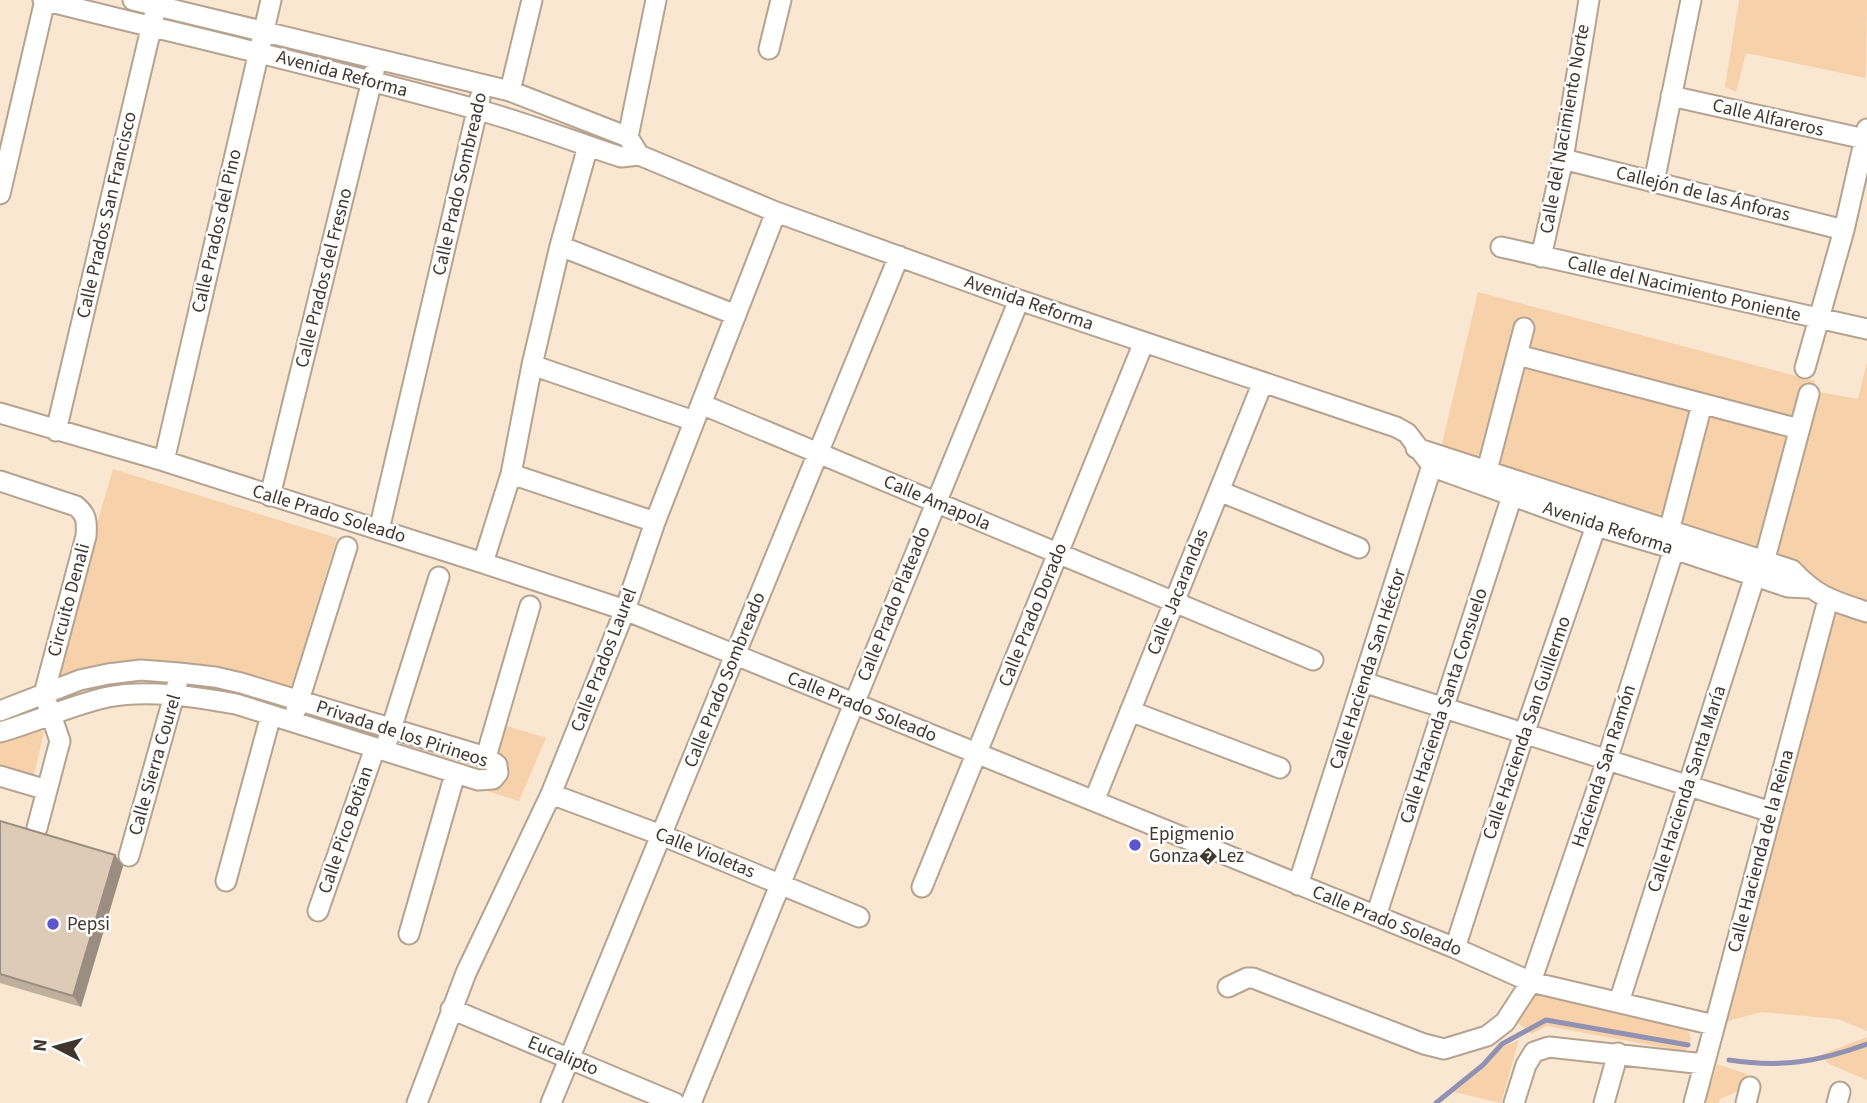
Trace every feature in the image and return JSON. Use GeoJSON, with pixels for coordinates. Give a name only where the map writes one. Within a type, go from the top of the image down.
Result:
{"type":"FeatureCollection","features":[{"type":"Feature","properties":{"kind":"street","name":"Avenida Reforma"},"geometry":{"type":"LineString","coordinates":[[44,0],[151,29],[377,59],[484,84],[510,91],[628,137]]}},
{"type":"Feature","properties":{"kind":"street"},"geometry":{"type":"LineString","coordinates":[[0,194],[44,0]]}},
{"type":"Feature","properties":{"kind":"street","name":"Avenida Reforma"},"geometry":{"type":"LineString","coordinates":[[133,0],[157,3],[372,82],[477,109],[621,157],[639,155],[776,212],[1018,300],[1396,427],[1407,433],[1428,456],[1601,518],[1760,569],[1787,587],[1808,587],[1828,600],[1867,612]]}},
{"type":"Feature","properties":{"kind":"street","name":"Calle Prados del Pino"},"geometry":{"type":"LineString","coordinates":[[164,461],[271,0]]}},
{"type":"Feature","properties":{"kind":"street","name":"Calle Prado Sombreado"},"geometry":{"type":"LineString","coordinates":[[510,91],[532,0]]}},
{"type":"Feature","properties":{"kind":"street"},"geometry":{"type":"LineString","coordinates":[[639,155],[628,137],[656,0]]}},
{"type":"Feature","properties":{"kind":"street"},"geometry":{"type":"LineString","coordinates":[[769,49],[781,0]]}},
{"type":"Feature","properties":{"kind":"street","name":"Calle del Nacimiento Norte"},"geometry":{"type":"LineString","coordinates":[[1541,257],[1563,159],[1589,0]]}},
{"type":"Feature","properties":{"kind":"street"},"geometry":{"type":"LineString","coordinates":[[1654,182],[1691,0]]}},
{"type":"Feature","properties":{"kind":"street","name":"Calle Prados San Francisco"},"geometry":{"type":"LineString","coordinates":[[56,430],[157,3]]}},
{"type":"Feature","properties":{"kind":"street","name":"Calle Prados del Fresno"},"geometry":{"type":"LineString","coordinates":[[270,496],[377,59]]}},
{"type":"Feature","properties":{"kind":"street","name":"Calle Prado Sombreado"},"geometry":{"type":"LineString","coordinates":[[379,530],[484,84]]}},
{"type":"Feature","properties":{"kind":"street","name":"Calle Alfareros"},"geometry":{"type":"LineString","coordinates":[[1671,96],[1866,134]]}},
{"type":"Feature","properties":{"kind":"street"},"geometry":{"type":"LineString","coordinates":[[1805,368],[1844,230],[1866,134]]}},
{"type":"Feature","properties":{"kind":"street"},"geometry":{"type":"LineString","coordinates":[[483,562],[511,474],[531,365],[588,146]]}},
{"type":"Feature","properties":{"kind":"street","name":"Callejón de las Ánforas"},"geometry":{"type":"LineString","coordinates":[[1563,159],[1844,230]]}},
{"type":"Feature","properties":{"kind":"street","name":"Calle Prados Laurel"},"geometry":{"type":"LineString","coordinates":[[417,1103],[466,973],[551,794],[625,610],[655,522],[776,212]]}},
{"type":"Feature","properties":{"kind":"street"},"geometry":{"type":"LineString","coordinates":[[560,246],[736,315]]}},
{"type":"Feature","properties":{"kind":"street","name":"Calle del Nacimiento Poniente"},"geometry":{"type":"LineString","coordinates":[[1501,247],[1867,329]]}},
{"type":"Feature","properties":{"kind":"street","name":"Calle Prado Sombreado"},"geometry":{"type":"LineString","coordinates":[[551,1103],[899,256]]}},
{"type":"Feature","properties":{"kind":"street","name":"Calle Prado Plateado"},"geometry":{"type":"LineString","coordinates":[[691,1103],[1018,300]]}},
{"type":"Feature","properties":{"kind":"street"},"geometry":{"type":"LineString","coordinates":[[1485,478],[1524,328]]}},
{"type":"Feature","properties":{"kind":"street","name":"Calle Prado Dorado"},"geometry":{"type":"LineString","coordinates":[[922,887],[1144,342]]}},
{"type":"Feature","properties":{"kind":"street"},"geometry":{"type":"LineString","coordinates":[[1518,355],[1799,429]]}},
{"type":"Feature","properties":{"kind":"street","name":"Calle Amapola"},"geometry":{"type":"LineString","coordinates":[[531,365],[697,413],[818,453],[1313,660]]}},
{"type":"Feature","properties":{"kind":"street","name":"Calle Jacarandas"},"geometry":{"type":"LineString","coordinates":[[1094,801],[1263,382]]}},
{"type":"Feature","properties":{"kind":"street","name":"Calle Hacienda Santa María"},"geometry":{"type":"LineString","coordinates":[[1619,1002],[1760,569],[1809,394]]}},
{"type":"Feature","properties":{"kind":"street","name":"Hacienda San Ramón"},"geometry":{"type":"LineString","coordinates":[[1228,988],[1247,978],[1253,978],[1424,1044],[1444,1049],[1487,1036],[1505,1022],[1531,982],[1607,760],[1671,540],[1702,404]]}},
{"type":"Feature","properties":{"kind":"street","name":"Calle Prado Soleado"},"geometry":{"type":"LineString","coordinates":[[0,413],[164,461],[625,610],[1455,948],[1531,982],[1714,1025]]}},
{"type":"Feature","properties":{"kind":"street","name":"Calle Hacienda San Héctor"},"geometry":{"type":"LineString","coordinates":[[1298,885],[1363,682],[1428,456]]}},
{"type":"Feature","properties":{"kind":"street"},"geometry":{"type":"LineString","coordinates":[[511,474],[655,522]]}},
{"type":"Feature","properties":{"kind":"street","name":"Avenida Reforma"},"geometry":{"type":"LineString","coordinates":[[1485,478],[1512,496],[1601,518]]}},
{"type":"Feature","properties":{"kind":"street","name":"Circuito Denali"},"geometry":{"type":"LineString","coordinates":[[0,481],[76,506],[85,513],[86,536],[44,694]]}},
{"type":"Feature","properties":{"kind":"street"},"geometry":{"type":"LineString","coordinates":[[1219,491],[1359,548]]}},
{"type":"Feature","properties":{"kind":"street","name":"Calle Hacienda Santa Consuelo"},"geometry":{"type":"LineString","coordinates":[[1376,916],[1512,496]]}},
{"type":"Feature","properties":{"kind":"street","name":"Calle Hacienda San Guillermo"},"geometry":{"type":"LineString","coordinates":[[1455,948],[1524,734],[1601,518]]}},
{"type":"Feature","properties":{"kind":"street"},"geometry":{"type":"LineString","coordinates":[[292,722],[347,547]]}},
{"type":"Feature","properties":{"kind":"street","name":"Calle Pico Botian"},"geometry":{"type":"LineString","coordinates":[[318,911],[380,750],[392,728],[439,577]]}},
{"type":"Feature","properties":{"kind":"street","name":"Calle Hacienda de la Reina"},"geometry":{"type":"LineString","coordinates":[[1693,1103],[1828,600]]}},
{"type":"Feature","properties":{"kind":"street"},"geometry":{"type":"LineString","coordinates":[[486,757],[530,606]]}},
{"type":"Feature","properties":{"kind":"street","name":"Privada de los Pirineos"},"geometry":{"type":"LineString","coordinates":[[0,710],[80,680],[107,674],[141,670],[215,677],[486,757],[497,765],[498,773],[493,779],[478,780],[236,704],[175,696],[142,694],[109,697],[0,732]]}},
{"type":"Feature","properties":{"kind":"street","name":"Calle Sierra Courel"},"geometry":{"type":"LineString","coordinates":[[130,856],[180,673]]}},
{"type":"Feature","properties":{"kind":"street"},"geometry":{"type":"LineString","coordinates":[[1363,682],[1771,812]]}},
{"type":"Feature","properties":{"kind":"street"},"geometry":{"type":"LineString","coordinates":[[37,828],[60,741],[44,694]]}},
{"type":"Feature","properties":{"kind":"street"},"geometry":{"type":"LineString","coordinates":[[1130,710],[1280,768]]}},
{"type":"Feature","properties":{"kind":"street"},"geometry":{"type":"LineString","coordinates":[[226,881],[271,715]]}},
{"type":"Feature","properties":{"kind":"street"},"geometry":{"type":"LineString","coordinates":[[409,934],[455,774]]}},
{"type":"Feature","properties":{"kind":"street"},"geometry":{"type":"LineString","coordinates":[[0,776],[47,790]]}},
{"type":"Feature","properties":{"kind":"street","name":"Calle Violetas"},"geometry":{"type":"LineString","coordinates":[[551,794],[661,835],[859,917]]}},
{"type":"Feature","properties":{"kind":"street","name":"Eucalipto"},"geometry":{"type":"LineString","coordinates":[[451,1009],[674,1103]]}},
{"type":"Feature","properties":{"kind":"street"},"geometry":{"type":"LineString","coordinates":[[1514,1103],[1526,1065],[1534,1052],[1549,1047],[1704,1064]]}},
{"type":"Feature","properties":{"kind":"street"},"geometry":{"type":"LineString","coordinates":[[1604,1103],[1618,1054]]}},
{"type":"Feature","properties":{"kind":"shaded area"},"geometry":{"type":"Polygon","coordinates":[[[1739,0],[1867,0],[1866,78],[1746,53],[1736,92],[1725,87],[1739,0]]]}},
{"type":"Feature","properties":{"kind":"shaded area"},"geometry":{"type":"Polygon","coordinates":[[[1478,292],[1815,381],[1813,391],[1858,399],[1867,362],[1867,1031],[1838,1019],[1761,1012],[1714,1025],[1828,600],[1840,603],[1842,591],[1438,461],[1478,292]]]}},
{"type":"Feature","properties":{"kind":"shaded area"},"geometry":{"type":"Polygon","coordinates":[[[113,469],[337,538],[291,688],[212,669],[50,684],[113,469]]]}},
{"type":"Feature","properties":{"kind":"shaded area"},"geometry":{"type":"Polygon","coordinates":[[[507,726],[546,738],[519,801],[481,789],[500,787],[510,777],[509,764],[497,754],[507,726]]]}},
{"type":"Feature","properties":{"kind":"shaded area"},"geometry":{"type":"Polygon","coordinates":[[[41,729],[44,732],[34,775],[0,766],[0,740],[41,729]]]}},
{"type":"Feature","properties":{"kind":"shaded area"},"geometry":{"type":"Polygon","coordinates":[[[1536,994],[1684,1025],[1690,1034],[1690,1043],[1686,1050],[1677,1050],[1547,1026],[1531,1034],[1518,1023],[1536,994]]]}},
{"type":"Feature","properties":{"kind":"shaded area"},"geometry":{"type":"Polygon","coordinates":[[[1867,1037],[1867,1080],[1827,1063],[1823,1054],[1867,1037]]]}},
{"type":"Feature","properties":{"kind":"shaded area"},"geometry":{"type":"Polygon","coordinates":[[[1519,1040],[1501,1103],[1454,1092],[1485,1067],[1503,1047],[1519,1040]]]}},
{"type":"Feature","properties":{"kind":"shaded area"},"geometry":{"type":"Polygon","coordinates":[[[1717,1064],[1747,1074],[1743,1089],[1720,1099],[1719,1103],[1705,1103],[1717,1064]]]}},
{"type":"Feature","properties":{"kind":"building","name":"Pepsi"},"geometry":{"type":"Polygon","coordinates":[[[0,821],[115,855],[73,996],[0,974],[0,821]]]}},
{"type":"Feature","properties":{"kind":"waterway"},"geometry":{"type":"LineString","coordinates":[[1436,1103],[1483,1065],[1502,1044],[1546,1020],[1688,1045]]}},
{"type":"Feature","properties":{"kind":"waterway"},"geometry":{"type":"LineString","coordinates":[[1729,1060],[1799,1062],[1867,1044]]}},
{"type":"Feature","properties":{"kind":"place","name":"Epigmenio Gonza�Lez"},"geometry":{"type":"Point","coordinates":[1135,845]}},
{"type":"Feature","properties":{"kind":"place","name":"Pepsi"},"geometry":{"type":"Point","coordinates":[53,924]}}]}
